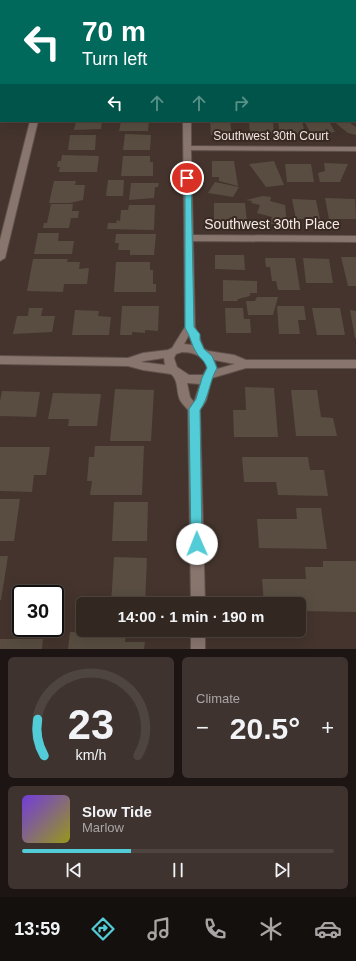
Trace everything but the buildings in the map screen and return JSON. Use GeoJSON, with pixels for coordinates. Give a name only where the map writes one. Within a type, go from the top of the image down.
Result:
{"type":"FeatureCollection","features":[{"type":"Feature","properties":{"kind":"street"},"geometry":{"type":"LineString","coordinates":[[0,258],[34,122]]}},
{"type":"Feature","properties":{"kind":"street"},"geometry":{"type":"LineString","coordinates":[[187,122],[190,328],[195,334],[196,340],[203,353],[212,364],[201,401],[194,409]]}},
{"type":"Feature","properties":{"kind":"street","name":"Southwest 30th Court"},"geometry":{"type":"LineString","coordinates":[[187,148],[356,149]]}},
{"type":"Feature","properties":{"kind":"street","name":"Southwest 30th Place"},"geometry":{"type":"LineString","coordinates":[[189,238],[356,239]]}},
{"type":"Feature","properties":{"kind":"street"},"geometry":{"type":"LineString","coordinates":[[190,328],[174,351],[169,363],[182,384],[185,399],[194,409],[198,597]]}},
{"type":"Feature","properties":{"kind":"street"},"geometry":{"type":"LineString","coordinates":[[128,362],[143,357],[191,348],[203,353],[234,359],[245,364],[356,364]]}},
{"type":"Feature","properties":{"kind":"street"},"geometry":{"type":"LineString","coordinates":[[0,360],[128,362],[175,373],[191,380],[201,380],[208,376],[233,370],[245,364]]}},
{"type":"Feature","properties":{"kind":"street"},"geometry":{"type":"LineString","coordinates":[[198,637],[198,649]]}},
{"type":"Feature","properties":{"kind":"route"},"geometry":{"type":"LineString","coordinates":[[187,178],[190,328],[195,334],[200,351],[209,358],[212,368],[207,378],[201,401],[194,409],[197,544]]}}]}
